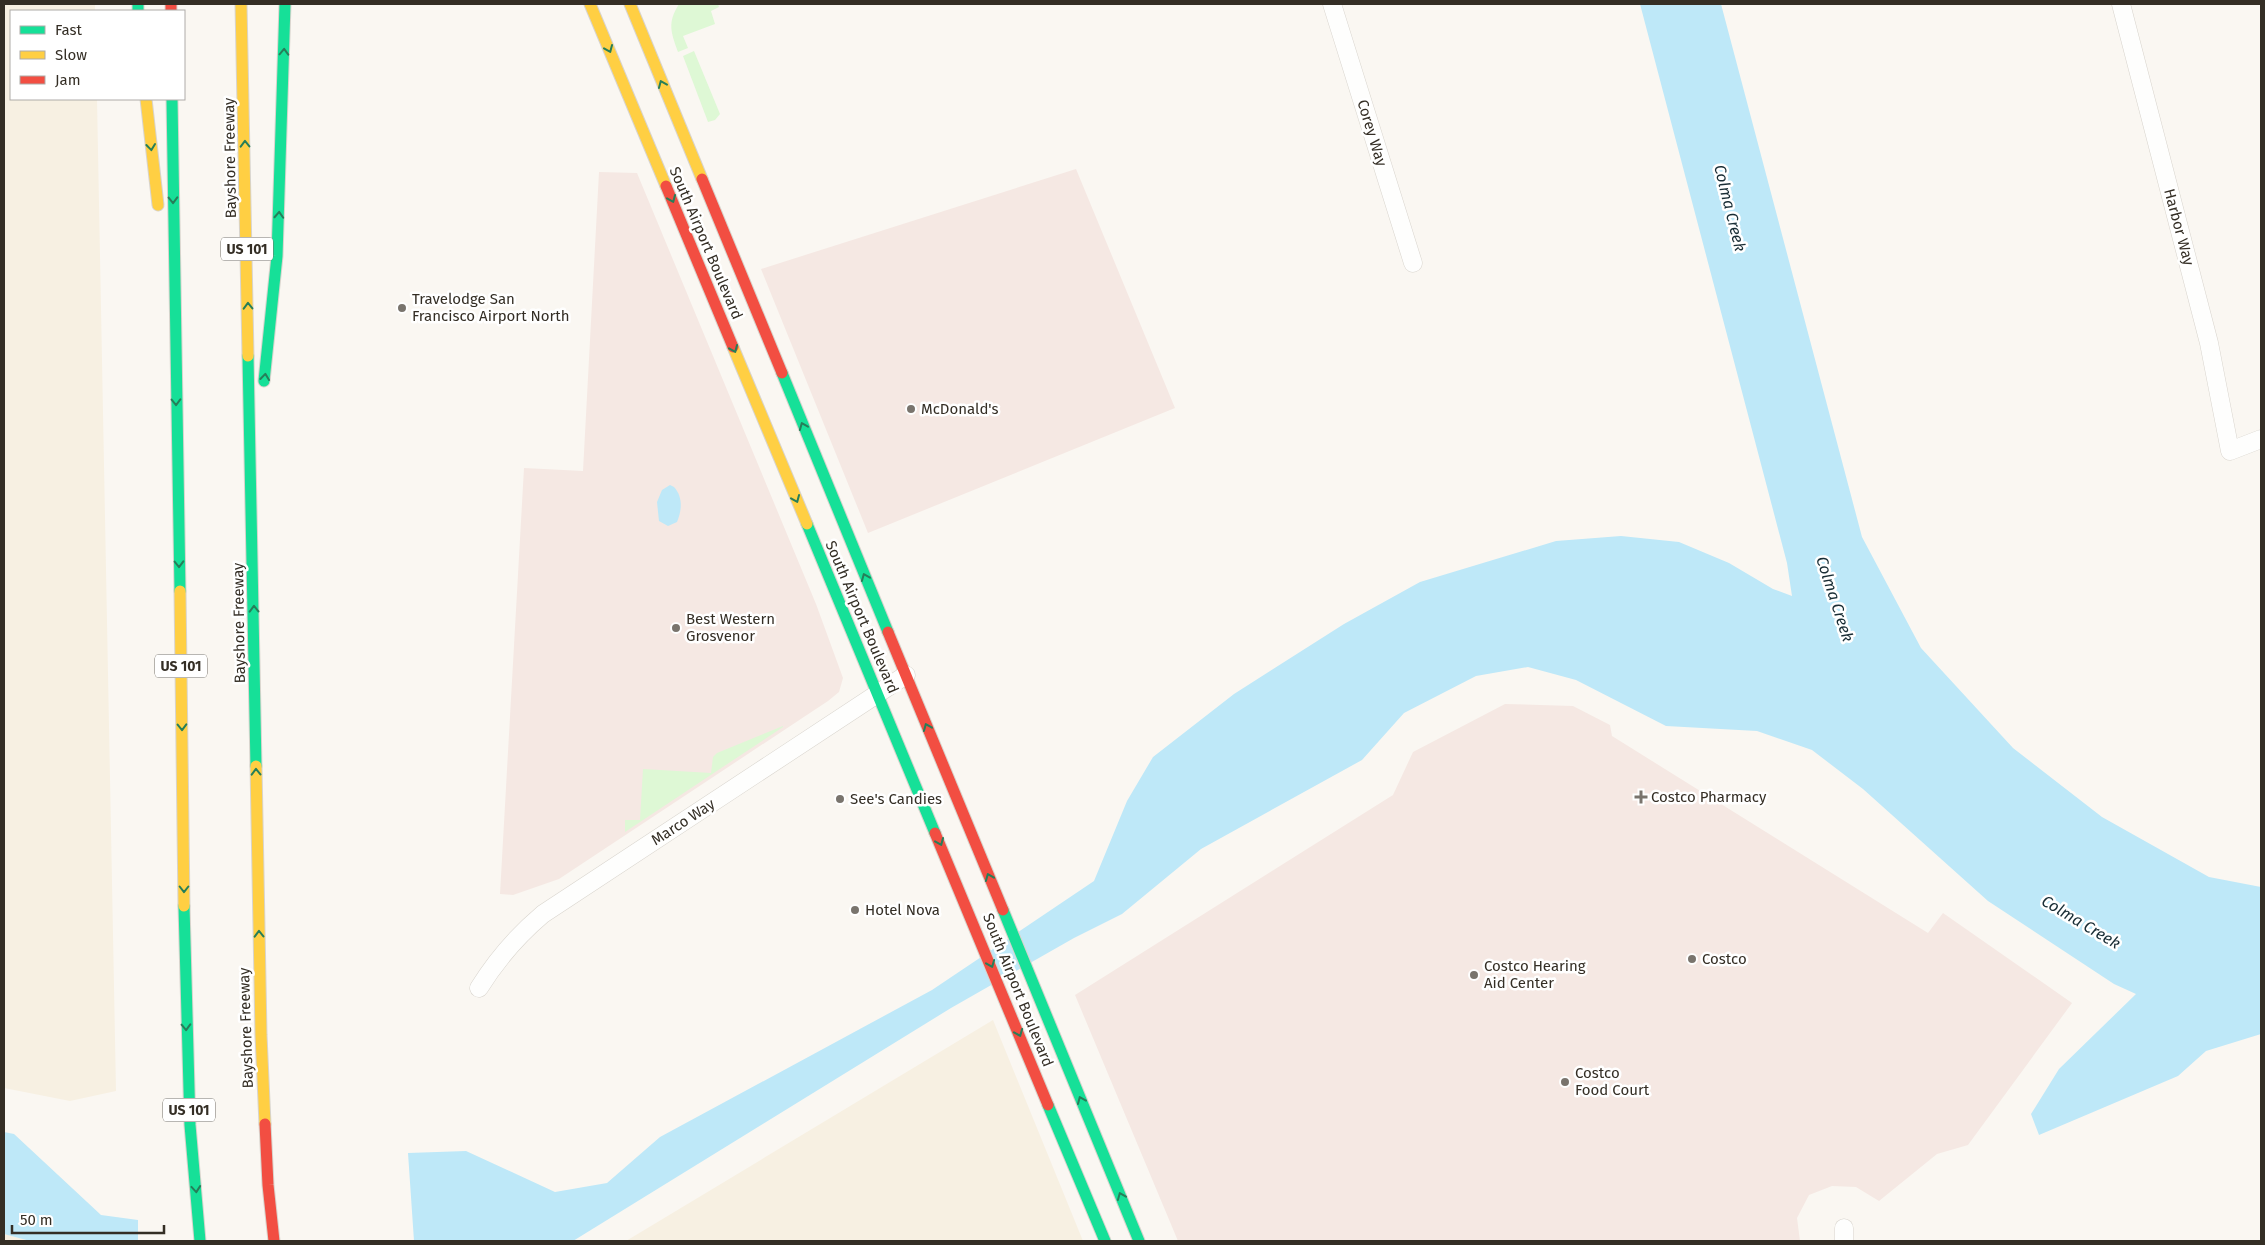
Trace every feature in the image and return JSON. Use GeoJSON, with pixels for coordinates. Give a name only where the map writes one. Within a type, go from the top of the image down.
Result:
{"type":"FeatureCollection","features":[{"type":"Feature","properties":{"kind":"main road","name":"Bayshore Freeway"},"geometry":{"type":"LineString","coordinates":[[241,4],[260,983],[265,1132],[274,1241]]}},
{"type":"Feature","properties":{"kind":"main road"},"geometry":{"type":"LineString","coordinates":[[263,389],[277,256],[285,4]]}},
{"type":"Feature","properties":{"kind":"main road","name":"South Airport Boulevard"},"geometry":{"type":"LineString","coordinates":[[590,4],[981,939],[1105,1241]]}},
{"type":"Feature","properties":{"kind":"main road","name":"South Airport Boulevard"},"geometry":{"type":"LineString","coordinates":[[630,4],[1140,1241]]}},
{"type":"Feature","properties":{"kind":"main road"},"geometry":{"type":"LineString","coordinates":[[146,100],[159,217]]}},
{"type":"Feature","properties":{"kind":"main road","name":"US 101"},"geometry":{"type":"LineString","coordinates":[[172,100],[186,1017],[190,1125],[200,1241]]}},
{"type":"Feature","properties":{"kind":"main road"},"geometry":{"type":"LineString","coordinates":[[162,246],[175,353]]}},
{"type":"Feature","properties":{"kind":"main road"},"geometry":{"type":"LineString","coordinates":[[252,495],[261,408]]}},
{"type":"Feature","properties":{"kind":"main road"},"geometry":{"type":"LineString","coordinates":[[260,983],[268,1092],[286,1241]]}},
{"type":"Feature","properties":{"kind":"street","name":"Corey Way"},"geometry":{"type":"LineString","coordinates":[[1332,4],[1413,263]]}},
{"type":"Feature","properties":{"kind":"street","name":"Harbor Way"},"geometry":{"type":"LineString","coordinates":[[2121,4],[2209,343],[2230,451],[2261,439]]}},
{"type":"Feature","properties":{"kind":"street","name":"Marco Way"},"geometry":{"type":"LineString","coordinates":[[479,988],[496,960],[517,936],[543,914],[906,675]]}},
{"type":"Feature","properties":{"kind":"shaded area"},"geometry":{"type":"Polygon","coordinates":[[[4,4],[95,4],[95,10],[10,10],[10,100],[97,100],[116,1091],[70,1101],[4,1088],[4,4]]]}},
{"type":"Feature","properties":{"kind":"shaded area"},"geometry":{"type":"Polygon","coordinates":[[[1076,169],[1175,408],[868,533],[761,269],[1076,169]]]}},
{"type":"Feature","properties":{"kind":"shaded area"},"geometry":{"type":"Polygon","coordinates":[[[599,172],[637,173],[816,604],[843,678],[839,692],[828,701],[559,879],[513,895],[500,894],[524,468],[583,471],[599,172]]]}},
{"type":"Feature","properties":{"kind":"shaded area"},"geometry":{"type":"Polygon","coordinates":[[[1505,704],[1573,706],[1610,725],[1612,736],[1928,933],[1943,913],[2072,1003],[1968,1145],[1937,1154],[1879,1201],[1856,1187],[1832,1186],[1809,1195],[1797,1218],[1800,1241],[1178,1241],[1075,995],[1393,795],[1413,752],[1505,704]]]}},
{"type":"Feature","properties":{"kind":"shaded area"},"geometry":{"type":"Polygon","coordinates":[[[993,1020],[1083,1241],[626,1241],[993,1020]]]}},
{"type":"Feature","properties":{"kind":"shaded area"},"geometry":{"type":"Polygon","coordinates":[[[4,1234],[30,1241],[4,1241],[4,1234]]]}},
{"type":"Feature","properties":{"kind":"green space"},"geometry":{"type":"Polygon","coordinates":[[[679,4],[718,4],[719,7],[711,11],[715,24],[683,36],[688,48],[678,52],[671,28],[675,11],[679,4]]]}},
{"type":"Feature","properties":{"kind":"green space"},"geometry":{"type":"Polygon","coordinates":[[[694,51],[720,114],[715,120],[708,122],[683,56],[694,51]]]}},
{"type":"Feature","properties":{"kind":"green space"},"geometry":{"type":"Polygon","coordinates":[[[783,726],[625,832],[625,820],[640,820],[643,769],[711,773],[713,757],[717,753],[783,726]]]}},
{"type":"Feature","properties":{"kind":"water","name":"Colma Creek"},"geometry":{"type":"Polygon","coordinates":[[[1640,4],[1721,4],[1862,537],[1921,648],[2013,748],[2102,817],[2209,877],[2261,887],[2261,1034],[2206,1051],[2178,1076],[2039,1135],[2031,1114],[2059,1069],[2136,994],[2114,984],[1988,901],[1863,789],[1812,750],[1757,731],[1666,726],[1576,680],[1528,667],[1476,676],[1404,713],[1362,760],[1201,849],[1122,914],[1074,938],[951,1008],[573,1241],[414,1241],[408,1153],[466,1151],[555,1192],[607,1183],[660,1137],[932,990],[1094,881],[1127,801],[1153,757],[1234,694],[1344,624],[1420,582],[1556,541],[1621,536],[1679,542],[1729,563],[1773,589],[1792,596],[1787,563],[1640,4]]]}},
{"type":"Feature","properties":{"kind":"water"},"geometry":{"type":"Polygon","coordinates":[[[670,485],[674,487],[679,495],[681,508],[677,522],[668,526],[659,521],[657,502],[662,490],[670,485]]]}},
{"type":"Feature","properties":{"kind":"water"},"geometry":{"type":"Polygon","coordinates":[[[4,1132],[14,1134],[101,1215],[138,1220],[138,1241],[30,1241],[4,1234],[4,1132]]]}},
{"type":"Feature","properties":{"kind":"traffic: fast"},"geometry":{"type":"LineString","coordinates":[[138,4],[138,10]]}},
{"type":"Feature","properties":{"kind":"traffic: fast"},"geometry":{"type":"LineString","coordinates":[[264,381],[277,256],[285,4]]}},
{"type":"Feature","properties":{"kind":"traffic: fast"},"geometry":{"type":"LineString","coordinates":[[172,100],[180,591]]}},
{"type":"Feature","properties":{"kind":"traffic: fast"},"geometry":{"type":"LineString","coordinates":[[248,356],[256,766]]}},
{"type":"Feature","properties":{"kind":"traffic: fast"},"geometry":{"type":"LineString","coordinates":[[782,373],[888,632]]}},
{"type":"Feature","properties":{"kind":"traffic: fast"},"geometry":{"type":"LineString","coordinates":[[807,524],[935,833]]}},
{"type":"Feature","properties":{"kind":"traffic: fast"},"geometry":{"type":"LineString","coordinates":[[184,906],[190,1125],[200,1241]]}},
{"type":"Feature","properties":{"kind":"traffic: fast"},"geometry":{"type":"LineString","coordinates":[[1003,910],[1139,1241]]}},
{"type":"Feature","properties":{"kind":"traffic: fast"},"geometry":{"type":"LineString","coordinates":[[1048,1105],[1105,1241]]}},
{"type":"Feature","properties":{"kind":"traffic: slow"},"geometry":{"type":"LineString","coordinates":[[241,4],[248,356]]}},
{"type":"Feature","properties":{"kind":"traffic: slow"},"geometry":{"type":"LineString","coordinates":[[590,4],[666,186]]}},
{"type":"Feature","properties":{"kind":"traffic: slow"},"geometry":{"type":"LineString","coordinates":[[630,4],[702,179]]}},
{"type":"Feature","properties":{"kind":"traffic: slow"},"geometry":{"type":"LineString","coordinates":[[146,100],[158,205]]}},
{"type":"Feature","properties":{"kind":"traffic: slow"},"geometry":{"type":"LineString","coordinates":[[733,347],[807,524]]}},
{"type":"Feature","properties":{"kind":"traffic: slow"},"geometry":{"type":"LineString","coordinates":[[180,591],[184,906]]}},
{"type":"Feature","properties":{"kind":"traffic: slow"},"geometry":{"type":"LineString","coordinates":[[256,766],[261,1035],[265,1124]]}},
{"type":"Feature","properties":{"kind":"traffic: jam"},"geometry":{"type":"LineString","coordinates":[[171,4],[171,10]]}},
{"type":"Feature","properties":{"kind":"traffic: jam"},"geometry":{"type":"LineString","coordinates":[[702,179],[782,373]]}},
{"type":"Feature","properties":{"kind":"traffic: jam"},"geometry":{"type":"LineString","coordinates":[[666,186],[733,347]]}},
{"type":"Feature","properties":{"kind":"traffic: jam"},"geometry":{"type":"LineString","coordinates":[[888,632],[1003,910]]}},
{"type":"Feature","properties":{"kind":"traffic: jam"},"geometry":{"type":"LineString","coordinates":[[935,833],[1048,1105]]}},
{"type":"Feature","properties":{"kind":"traffic: jam"},"geometry":{"type":"LineString","coordinates":[[265,1124],[268,1185],[274,1241]]}},
{"type":"Feature","properties":{"kind":"place","name":"Travelodge San Francisco Airport North"},"geometry":{"type":"Point","coordinates":[402,308]}},
{"type":"Feature","properties":{"kind":"place","name":"McDonald's"},"geometry":{"type":"Point","coordinates":[911,409]}},
{"type":"Feature","properties":{"kind":"place","name":"Best Western Grosvenor"},"geometry":{"type":"Point","coordinates":[676,628]}},
{"type":"Feature","properties":{"kind":"place","name":"Costco Pharmacy"},"geometry":{"type":"Point","coordinates":[1641,797]}},
{"type":"Feature","properties":{"kind":"place","name":"See's Candies"},"geometry":{"type":"Point","coordinates":[840,799]}},
{"type":"Feature","properties":{"kind":"place","name":"Hotel Nova"},"geometry":{"type":"Point","coordinates":[855,910]}},
{"type":"Feature","properties":{"kind":"place","name":"Costco"},"geometry":{"type":"Point","coordinates":[1692,959]}},
{"type":"Feature","properties":{"kind":"place","name":"Costco Hearing Aid Center"},"geometry":{"type":"Point","coordinates":[1474,975]}},
{"type":"Feature","properties":{"kind":"place","name":"Costco Food Court"},"geometry":{"type":"Point","coordinates":[1565,1082]}}]}
